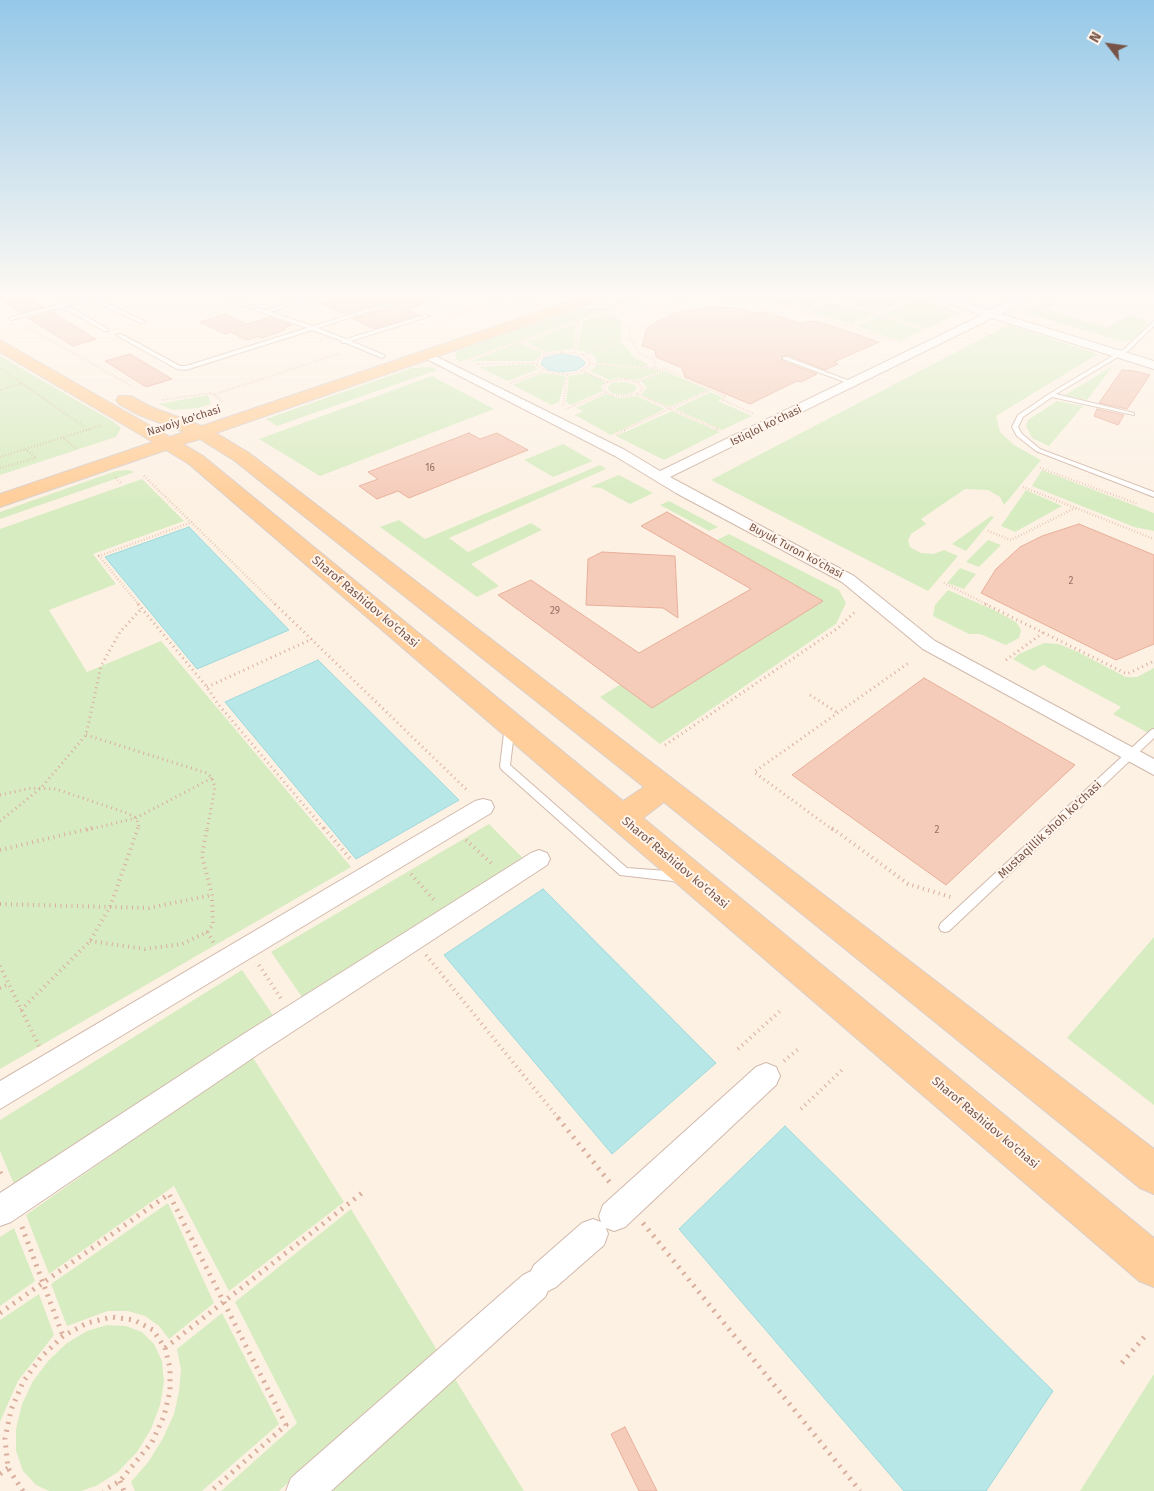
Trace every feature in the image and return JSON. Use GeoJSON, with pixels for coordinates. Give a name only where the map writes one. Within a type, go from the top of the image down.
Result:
{"type":"FeatureCollection","features":[{"type":"Feature","properties":{"kind":"main road","name":"Sharof Rashidov ko'chasi"},"geometry":{"type":"LineString","coordinates":[[32,364],[168,444],[230,448],[664,787],[1154,1174]]}},
{"type":"Feature","properties":{"kind":"main road","name":"Sharof Rashidov ko'chasi"},"geometry":{"type":"LineString","coordinates":[[70,364],[145,411],[178,423],[199,446],[510,724],[1154,1266]]}},
{"type":"Feature","properties":{"kind":"main road","name":"Navoiy ko'chasi"},"geometry":{"type":"LineString","coordinates":[[8,472],[149,432],[359,364]]}},
{"type":"Feature","properties":{"kind":"main road","name":"Navoiy ko'chasi"},"geometry":{"type":"LineString","coordinates":[[102,467],[168,444],[199,446],[247,416],[400,364]]}},
{"type":"Feature","properties":{"kind":"main road"},"geometry":{"type":"LineString","coordinates":[[230,448],[228,431],[247,416]]}},
{"type":"Feature","properties":{"kind":"main road"},"geometry":{"type":"LineString","coordinates":[[168,444],[178,423]]}},
{"type":"Feature","properties":{"kind":"main road","name":"Sharof Rashidov ko'chasi"},"geometry":{"type":"LineString","coordinates":[[102,467],[158,458],[180,457],[199,446]]}},
{"type":"Feature","properties":{"kind":"main road"},"geometry":{"type":"LineString","coordinates":[[0,502],[102,467]]}},
{"type":"Feature","properties":{"kind":"main road"},"geometry":{"type":"LineString","coordinates":[[621,818],[664,787]]}},
{"type":"Feature","properties":{"kind":"street","name":"Buyuk Turon ko'chasi"},"geometry":{"type":"LineString","coordinates":[[442,364],[620,453],[681,490],[848,579],[891,616],[929,644],[1154,768]]}},
{"type":"Feature","properties":{"kind":"street","name":"Istiqlol ko‘chasi"},"geometry":{"type":"LineString","coordinates":[[660,477],[891,364]]}},
{"type":"Feature","properties":{"kind":"street"},"geometry":{"type":"LineString","coordinates":[[0,1096],[451,826],[478,801]]}},
{"type":"Feature","properties":{"kind":"street"},"geometry":{"type":"LineString","coordinates":[[6,1207],[294,1017],[540,859]]}},
{"type":"Feature","properties":{"kind":"street"},"geometry":{"type":"LineString","coordinates":[[304,1491],[603,1225],[766,1076]]}},
{"type":"Feature","properties":{"kind":"lane"},"geometry":{"type":"LineString","coordinates":[[171,364],[179,368],[193,364]]}},
{"type":"Feature","properties":{"kind":"lane"},"geometry":{"type":"LineString","coordinates":[[800,364],[852,383]]}},
{"type":"Feature","properties":{"kind":"lane"},"geometry":{"type":"LineString","coordinates":[[1104,364],[1020,416],[1015,427],[1019,435],[1038,450],[1154,495]]}},
{"type":"Feature","properties":{"kind":"lane"},"geometry":{"type":"LineString","coordinates":[[1051,395],[1132,414]]}},
{"type":"Feature","properties":{"kind":"lane"},"geometry":{"type":"LineString","coordinates":[[510,724],[505,766],[624,872],[694,879]]}},
{"type":"Feature","properties":{"kind":"lane","name":"Mustaqillik shoh ko'chasi"},"geometry":{"type":"LineString","coordinates":[[945,927],[1154,732]]}},
{"type":"Feature","properties":{"kind":"path"},"geometry":{"type":"LineString","coordinates":[[87,364],[131,386]]}},
{"type":"Feature","properties":{"kind":"path"},"geometry":{"type":"LineString","coordinates":[[469,364],[483,364]]}},
{"type":"Feature","properties":{"kind":"path"},"geometry":{"type":"LineString","coordinates":[[537,364],[543,370]]}},
{"type":"Feature","properties":{"kind":"path"},"geometry":{"type":"LineString","coordinates":[[508,384],[543,370],[567,374],[582,371],[590,364],[665,369],[725,396],[723,400],[757,415]]}},
{"type":"Feature","properties":{"kind":"path"},"geometry":{"type":"LineString","coordinates":[[654,368],[655,364]]}},
{"type":"Feature","properties":{"kind":"path"},"geometry":{"type":"LineString","coordinates":[[0,368],[86,428],[0,457]]}},
{"type":"Feature","properties":{"kind":"path"},"geometry":{"type":"LineString","coordinates":[[637,382],[665,369]]}},
{"type":"Feature","properties":{"kind":"path"},"geometry":{"type":"LineString","coordinates":[[582,371],[608,382]]}},
{"type":"Feature","properties":{"kind":"path"},"geometry":{"type":"LineString","coordinates":[[563,406],[567,374]]}},
{"type":"Feature","properties":{"kind":"path"},"geometry":{"type":"LineString","coordinates":[[607,392],[603,387],[608,382],[619,379],[637,382],[643,387],[637,394]]}},
{"type":"Feature","properties":{"kind":"path"},"geometry":{"type":"LineString","coordinates":[[0,390],[23,383]]}},
{"type":"Feature","properties":{"kind":"path"},"geometry":{"type":"LineString","coordinates":[[611,436],[711,390]]}},
{"type":"Feature","properties":{"kind":"path"},"geometry":{"type":"LineString","coordinates":[[563,410],[607,392],[624,396],[637,394],[722,432]]}},
{"type":"Feature","properties":{"kind":"path"},"geometry":{"type":"LineString","coordinates":[[213,395],[223,402]]}},
{"type":"Feature","properties":{"kind":"path"},"geometry":{"type":"LineString","coordinates":[[62,437],[77,450]]}},
{"type":"Feature","properties":{"kind":"path"},"geometry":{"type":"LineString","coordinates":[[8,472],[2,469],[36,458],[25,449]]}},
{"type":"Feature","properties":{"kind":"path"},"geometry":{"type":"LineString","coordinates":[[1040,468],[1145,507]]}},
{"type":"Feature","properties":{"kind":"path"},"geometry":{"type":"LineString","coordinates":[[144,476],[478,801]]}},
{"type":"Feature","properties":{"kind":"path"},"geometry":{"type":"LineString","coordinates":[[1023,487],[1154,539]]}},
{"type":"Feature","properties":{"kind":"path"},"geometry":{"type":"LineString","coordinates":[[988,531],[1011,540],[1076,508]]}},
{"type":"Feature","properties":{"kind":"path"},"geometry":{"type":"LineString","coordinates":[[192,522],[99,556],[207,687],[218,704],[366,877]]}},
{"type":"Feature","properties":{"kind":"path"},"geometry":{"type":"LineString","coordinates":[[944,583],[1127,674],[1154,661]]}},
{"type":"Feature","properties":{"kind":"path"},"geometry":{"type":"LineString","coordinates":[[0,821],[42,788],[86,736],[101,666],[120,632],[142,608]]}},
{"type":"Feature","properties":{"kind":"path"},"geometry":{"type":"LineString","coordinates":[[665,745],[838,628],[857,610]]}},
{"type":"Feature","properties":{"kind":"path"},"geometry":{"type":"LineString","coordinates":[[1006,660],[1044,632]]}},
{"type":"Feature","properties":{"kind":"path"},"geometry":{"type":"LineString","coordinates":[[207,687],[312,639]]}},
{"type":"Feature","properties":{"kind":"path"},"geometry":{"type":"LineString","coordinates":[[910,662],[754,772],[908,884],[970,904]]}},
{"type":"Feature","properties":{"kind":"path"},"geometry":{"type":"LineString","coordinates":[[810,695],[838,713]]}},
{"type":"Feature","properties":{"kind":"path"},"geometry":{"type":"LineString","coordinates":[[86,736],[207,773],[212,778],[215,787],[202,856],[212,894],[213,925],[207,932],[182,944],[145,949],[90,940]]}},
{"type":"Feature","properties":{"kind":"path"},"geometry":{"type":"LineString","coordinates":[[0,850],[136,818],[212,778]]}},
{"type":"Feature","properties":{"kind":"path"},"geometry":{"type":"LineString","coordinates":[[0,795],[31,788],[56,789],[136,818],[139,825],[110,907],[90,940],[22,1010]]}},
{"type":"Feature","properties":{"kind":"path"},"geometry":{"type":"LineString","coordinates":[[451,826],[508,879]]}},
{"type":"Feature","properties":{"kind":"path"},"geometry":{"type":"LineString","coordinates":[[398,858],[448,917]]}},
{"type":"Feature","properties":{"kind":"path"},"geometry":{"type":"LineString","coordinates":[[0,904],[150,908],[212,894]]}},
{"type":"Feature","properties":{"kind":"path"},"geometry":{"type":"LineString","coordinates":[[247,947],[294,1017]]}},
{"type":"Feature","properties":{"kind":"path"},"geometry":{"type":"LineString","coordinates":[[0,966],[50,1066]]}},
{"type":"Feature","properties":{"kind":"path"},"geometry":{"type":"LineString","coordinates":[[0,988],[9,984]]}},
{"type":"Feature","properties":{"kind":"path"},"geometry":{"type":"LineString","coordinates":[[738,1049],[780,1011]]}},
{"type":"Feature","properties":{"kind":"path"},"geometry":{"type":"LineString","coordinates":[[801,1109],[844,1068]]}},
{"type":"Feature","properties":{"kind":"path"},"geometry":{"type":"LineString","coordinates":[[165,1348],[362,1192]]}},
{"type":"Feature","properties":{"kind":"path"},"geometry":{"type":"LineString","coordinates":[[0,1313],[169,1194],[286,1425],[211,1491]]}},
{"type":"Feature","properties":{"kind":"path"},"geometry":{"type":"LineString","coordinates":[[6,1207],[43,1282],[63,1336]]}},
{"type":"Feature","properties":{"kind":"path"},"geometry":{"type":"LineString","coordinates":[[23,1491],[18,1488],[8,1468],[5,1439],[11,1410],[24,1382],[41,1357],[63,1336],[87,1324],[112,1317],[134,1320],[153,1330],[165,1348],[170,1368],[170,1383],[164,1416],[152,1442],[120,1481],[103,1491]]}},
{"type":"Feature","properties":{"kind":"path"},"geometry":{"type":"LineString","coordinates":[[1122,1363],[1146,1335]]}},
{"type":"Feature","properties":{"kind":"path"},"geometry":{"type":"LineString","coordinates":[[0,1474],[8,1468]]}},
{"type":"Feature","properties":{"kind":"path"},"geometry":{"type":"LineString","coordinates":[[120,1481],[124,1491]]}},
{"type":"Feature","properties":{"kind":"green space"},"geometry":{"type":"Polygon","coordinates":[[[0,364],[13,364],[114,422],[121,428],[116,437],[0,475],[0,364]]]}},
{"type":"Feature","properties":{"kind":"green space"},"geometry":{"type":"Polygon","coordinates":[[[533,364],[538,369],[508,381],[478,367],[533,364]]]}},
{"type":"Feature","properties":{"kind":"green space"},"geometry":{"type":"Polygon","coordinates":[[[604,364],[649,365],[644,367],[604,364]]]}},
{"type":"Feature","properties":{"kind":"green space"},"geometry":{"type":"Polygon","coordinates":[[[934,364],[1082,364],[996,416],[1000,432],[1014,445],[1041,460],[1004,505],[1000,497],[988,490],[965,489],[921,519],[926,524],[911,534],[908,540],[910,547],[921,553],[934,554],[944,550],[958,556],[928,591],[711,480],[934,364]]]}},
{"type":"Feature","properties":{"kind":"green space"},"geometry":{"type":"Polygon","coordinates":[[[597,365],[662,370],[637,380],[620,378],[610,380],[590,371],[597,365]]]}},
{"type":"Feature","properties":{"kind":"green space"},"geometry":{"type":"Polygon","coordinates":[[[1113,366],[1087,400],[1065,395],[1113,366]]]}},
{"type":"Feature","properties":{"kind":"green space"},"geometry":{"type":"Polygon","coordinates":[[[432,367],[437,370],[277,426],[266,419],[412,368],[432,367]]]}},
{"type":"Feature","properties":{"kind":"green space"},"geometry":{"type":"Polygon","coordinates":[[[665,371],[708,390],[669,407],[641,395],[647,387],[641,381],[665,371]]]}},
{"type":"Feature","properties":{"kind":"green space"},"geometry":{"type":"Polygon","coordinates":[[[542,373],[566,376],[559,402],[551,405],[513,385],[542,373]]]}},
{"type":"Feature","properties":{"kind":"green space"},"geometry":{"type":"Polygon","coordinates":[[[587,373],[606,382],[601,386],[603,391],[571,405],[566,402],[569,376],[587,373]]]}},
{"type":"Feature","properties":{"kind":"green space"},"geometry":{"type":"Polygon","coordinates":[[[432,376],[494,409],[320,476],[259,439],[432,376]]]}},
{"type":"Feature","properties":{"kind":"green space"},"geometry":{"type":"Polygon","coordinates":[[[625,382],[635,385],[637,389],[632,393],[622,395],[612,393],[607,389],[612,383],[625,382]]]}},
{"type":"Feature","properties":{"kind":"green space"},"geometry":{"type":"Polygon","coordinates":[[[711,392],[723,398],[718,401],[752,416],[722,430],[675,409],[711,392]]]}},
{"type":"Feature","properties":{"kind":"green space"},"geometry":{"type":"Polygon","coordinates":[[[606,394],[619,398],[637,396],[665,409],[611,435],[575,415],[583,411],[576,408],[606,394]]]}},
{"type":"Feature","properties":{"kind":"green space"},"geometry":{"type":"Polygon","coordinates":[[[208,395],[211,404],[197,408],[173,410],[159,404],[208,395]]]}},
{"type":"Feature","properties":{"kind":"green space"},"geometry":{"type":"Polygon","coordinates":[[[1057,401],[1083,406],[1049,446],[1032,438],[1026,426],[1028,420],[1057,401]]]}},
{"type":"Feature","properties":{"kind":"green space"},"geometry":{"type":"Polygon","coordinates":[[[672,411],[720,432],[664,460],[616,436],[672,411]]]}},
{"type":"Feature","properties":{"kind":"green space"},"geometry":{"type":"Polygon","coordinates":[[[563,444],[593,461],[553,477],[524,460],[563,444]]]}},
{"type":"Feature","properties":{"kind":"green space"},"geometry":{"type":"Polygon","coordinates":[[[600,465],[606,469],[449,538],[468,552],[531,523],[542,530],[471,564],[499,586],[477,597],[380,527],[399,520],[425,539],[600,465]]]}},
{"type":"Feature","properties":{"kind":"green space"},"geometry":{"type":"Polygon","coordinates":[[[128,470],[135,472],[0,519],[0,512],[116,471],[128,470]]]}},
{"type":"Feature","properties":{"kind":"green space"},"geometry":{"type":"Polygon","coordinates":[[[1042,470],[1154,513],[1154,531],[1134,527],[1032,486],[1042,470]]]}},
{"type":"Feature","properties":{"kind":"green space"},"geometry":{"type":"Polygon","coordinates":[[[619,475],[653,493],[630,504],[601,488],[590,487],[619,475]]]}},
{"type":"Feature","properties":{"kind":"green space"},"geometry":{"type":"Polygon","coordinates":[[[142,479],[184,521],[93,554],[116,584],[49,610],[87,672],[161,641],[351,867],[0,1069],[0,529],[142,479]]]}},
{"type":"Feature","properties":{"kind":"green space"},"geometry":{"type":"Polygon","coordinates":[[[1026,490],[1062,506],[1015,532],[1001,526],[1026,490]]]}},
{"type":"Feature","properties":{"kind":"green space"},"geometry":{"type":"Polygon","coordinates":[[[669,501],[718,527],[709,531],[660,505],[669,501]]]}},
{"type":"Feature","properties":{"kind":"green space"},"geometry":{"type":"Polygon","coordinates":[[[991,516],[994,517],[966,551],[952,544],[991,516]]]}},
{"type":"Feature","properties":{"kind":"green space"},"geometry":{"type":"Polygon","coordinates":[[[729,534],[839,590],[846,603],[836,624],[660,744],[600,697],[621,684],[822,601],[717,540],[729,534]]]}},
{"type":"Feature","properties":{"kind":"green space"},"geometry":{"type":"Polygon","coordinates":[[[988,540],[1001,545],[979,567],[966,562],[988,540]]]}},
{"type":"Feature","properties":{"kind":"green space"},"geometry":{"type":"Polygon","coordinates":[[[960,568],[976,574],[964,589],[947,583],[960,568]]]}},
{"type":"Feature","properties":{"kind":"green space"},"geometry":{"type":"Polygon","coordinates":[[[948,590],[1016,622],[1021,630],[1019,638],[1006,645],[980,634],[969,634],[933,616],[935,605],[948,590]]]}},
{"type":"Feature","properties":{"kind":"green space"},"geometry":{"type":"Polygon","coordinates":[[[1044,643],[1059,644],[1126,677],[1137,677],[1154,668],[1154,736],[1113,714],[1121,707],[1043,665],[1034,671],[1013,659],[1019,654],[1044,643]]]}},
{"type":"Feature","properties":{"kind":"green space"},"geometry":{"type":"Polygon","coordinates":[[[489,824],[525,860],[304,1000],[271,952],[489,824]]]}},
{"type":"Feature","properties":{"kind":"green space"},"geometry":{"type":"Polygon","coordinates":[[[1154,937],[1154,1105],[1067,1038],[1154,937]]]}},
{"type":"Feature","properties":{"kind":"green space"},"geometry":{"type":"Polygon","coordinates":[[[242,970],[275,1018],[16,1189],[0,1151],[0,1120],[242,970]]]}},
{"type":"Feature","properties":{"kind":"green space"},"geometry":{"type":"Polygon","coordinates":[[[252,1056],[344,1202],[229,1291],[174,1186],[49,1274],[26,1215],[252,1056]]]}},
{"type":"Feature","properties":{"kind":"green space"},"geometry":{"type":"Polygon","coordinates":[[[168,1203],[214,1303],[169,1339],[159,1326],[145,1316],[128,1311],[108,1311],[67,1326],[51,1284],[168,1203]]]}},
{"type":"Feature","properties":{"kind":"green space"},"geometry":{"type":"Polygon","coordinates":[[[351,1209],[437,1350],[279,1491],[221,1491],[297,1423],[235,1302],[351,1209]]]}},
{"type":"Feature","properties":{"kind":"green space"},"geometry":{"type":"Polygon","coordinates":[[[14,1228],[35,1281],[0,1306],[0,1237],[14,1228]]]}},
{"type":"Feature","properties":{"kind":"green space"},"geometry":{"type":"Polygon","coordinates":[[[39,1294],[54,1335],[18,1381],[0,1422],[0,1320],[39,1294]]]}},
{"type":"Feature","properties":{"kind":"green space"},"geometry":{"type":"Polygon","coordinates":[[[222,1313],[279,1424],[202,1491],[135,1491],[131,1482],[149,1461],[163,1438],[174,1414],[181,1370],[177,1349],[222,1313]]]}},
{"type":"Feature","properties":{"kind":"green space"},"geometry":{"type":"Polygon","coordinates":[[[107,1325],[126,1326],[142,1332],[154,1344],[162,1361],[164,1382],[160,1405],[151,1429],[137,1452],[118,1472],[96,1486],[81,1491],[49,1491],[36,1485],[23,1471],[16,1451],[16,1429],[22,1404],[33,1381],[49,1360],[67,1343],[87,1331],[107,1325]]]}},
{"type":"Feature","properties":{"kind":"green space"},"geometry":{"type":"Polygon","coordinates":[[[452,1374],[524,1491],[324,1491],[452,1374]]]}},
{"type":"Feature","properties":{"kind":"green space"},"geometry":{"type":"Polygon","coordinates":[[[1154,1374],[1154,1491],[1080,1491],[1154,1374]]]}},
{"type":"Feature","properties":{"kind":"water"},"geometry":{"type":"Polygon","coordinates":[[[541,364],[584,364],[577,370],[562,372],[548,370],[541,364]]]}},
{"type":"Feature","properties":{"kind":"water"},"geometry":{"type":"Polygon","coordinates":[[[189,527],[289,630],[197,669],[105,557],[189,527]]]}},
{"type":"Feature","properties":{"kind":"water"},"geometry":{"type":"Polygon","coordinates":[[[318,660],[459,800],[356,859],[225,702],[318,660]]]}},
{"type":"Feature","properties":{"kind":"water"},"geometry":{"type":"Polygon","coordinates":[[[543,889],[716,1063],[612,1154],[444,955],[543,889]]]}},
{"type":"Feature","properties":{"kind":"water"},"geometry":{"type":"Polygon","coordinates":[[[785,1126],[1053,1391],[986,1491],[904,1491],[679,1229],[785,1126]]]}},
{"type":"Feature","properties":{"kind":"building"},"geometry":{"type":"Polygon","coordinates":[[[109,364],[146,364],[172,379],[146,387],[109,364]]]}},
{"type":"Feature","properties":{"kind":"building"},"geometry":{"type":"Polygon","coordinates":[[[672,364],[789,364],[817,374],[801,382],[797,381],[750,404],[685,377],[682,368],[672,364]]]}},
{"type":"Feature","properties":{"kind":"building"},"geometry":{"type":"Polygon","coordinates":[[[809,364],[838,364],[825,370],[809,364]]]}},
{"type":"Feature","properties":{"kind":"building"},"geometry":{"type":"Polygon","coordinates":[[[1122,370],[1150,375],[1127,409],[1099,403],[1122,370]]]}},
{"type":"Feature","properties":{"kind":"building"},"geometry":{"type":"Polygon","coordinates":[[[1097,409],[1124,415],[1118,425],[1094,416],[1097,409]]]}},
{"type":"Feature","properties":{"kind":"building"},"geometry":{"type":"Polygon","coordinates":[[[469,433],[480,439],[497,433],[528,450],[409,498],[398,491],[377,499],[359,486],[378,479],[368,472],[469,433]]]}},
{"type":"Feature","properties":{"kind":"building"},"geometry":{"type":"Polygon","coordinates":[[[667,512],[823,601],[652,708],[498,595],[531,580],[639,653],[751,589],[641,526],[667,512]]]}},
{"type":"Feature","properties":{"kind":"building"},"geometry":{"type":"Polygon","coordinates":[[[1079,524],[1154,555],[1154,644],[1116,660],[981,593],[996,569],[1020,547],[1042,536],[1079,524]]]}},
{"type":"Feature","properties":{"kind":"building"},"geometry":{"type":"Polygon","coordinates":[[[602,552],[675,556],[678,618],[663,608],[586,605],[588,559],[602,552]]]}},
{"type":"Feature","properties":{"kind":"building"},"geometry":{"type":"Polygon","coordinates":[[[924,678],[1075,765],[946,885],[792,775],[924,678]]]}},
{"type":"Feature","properties":{"kind":"building"},"geometry":{"type":"Polygon","coordinates":[[[625,1427],[657,1491],[639,1491],[611,1434],[625,1427]]]}}]}
